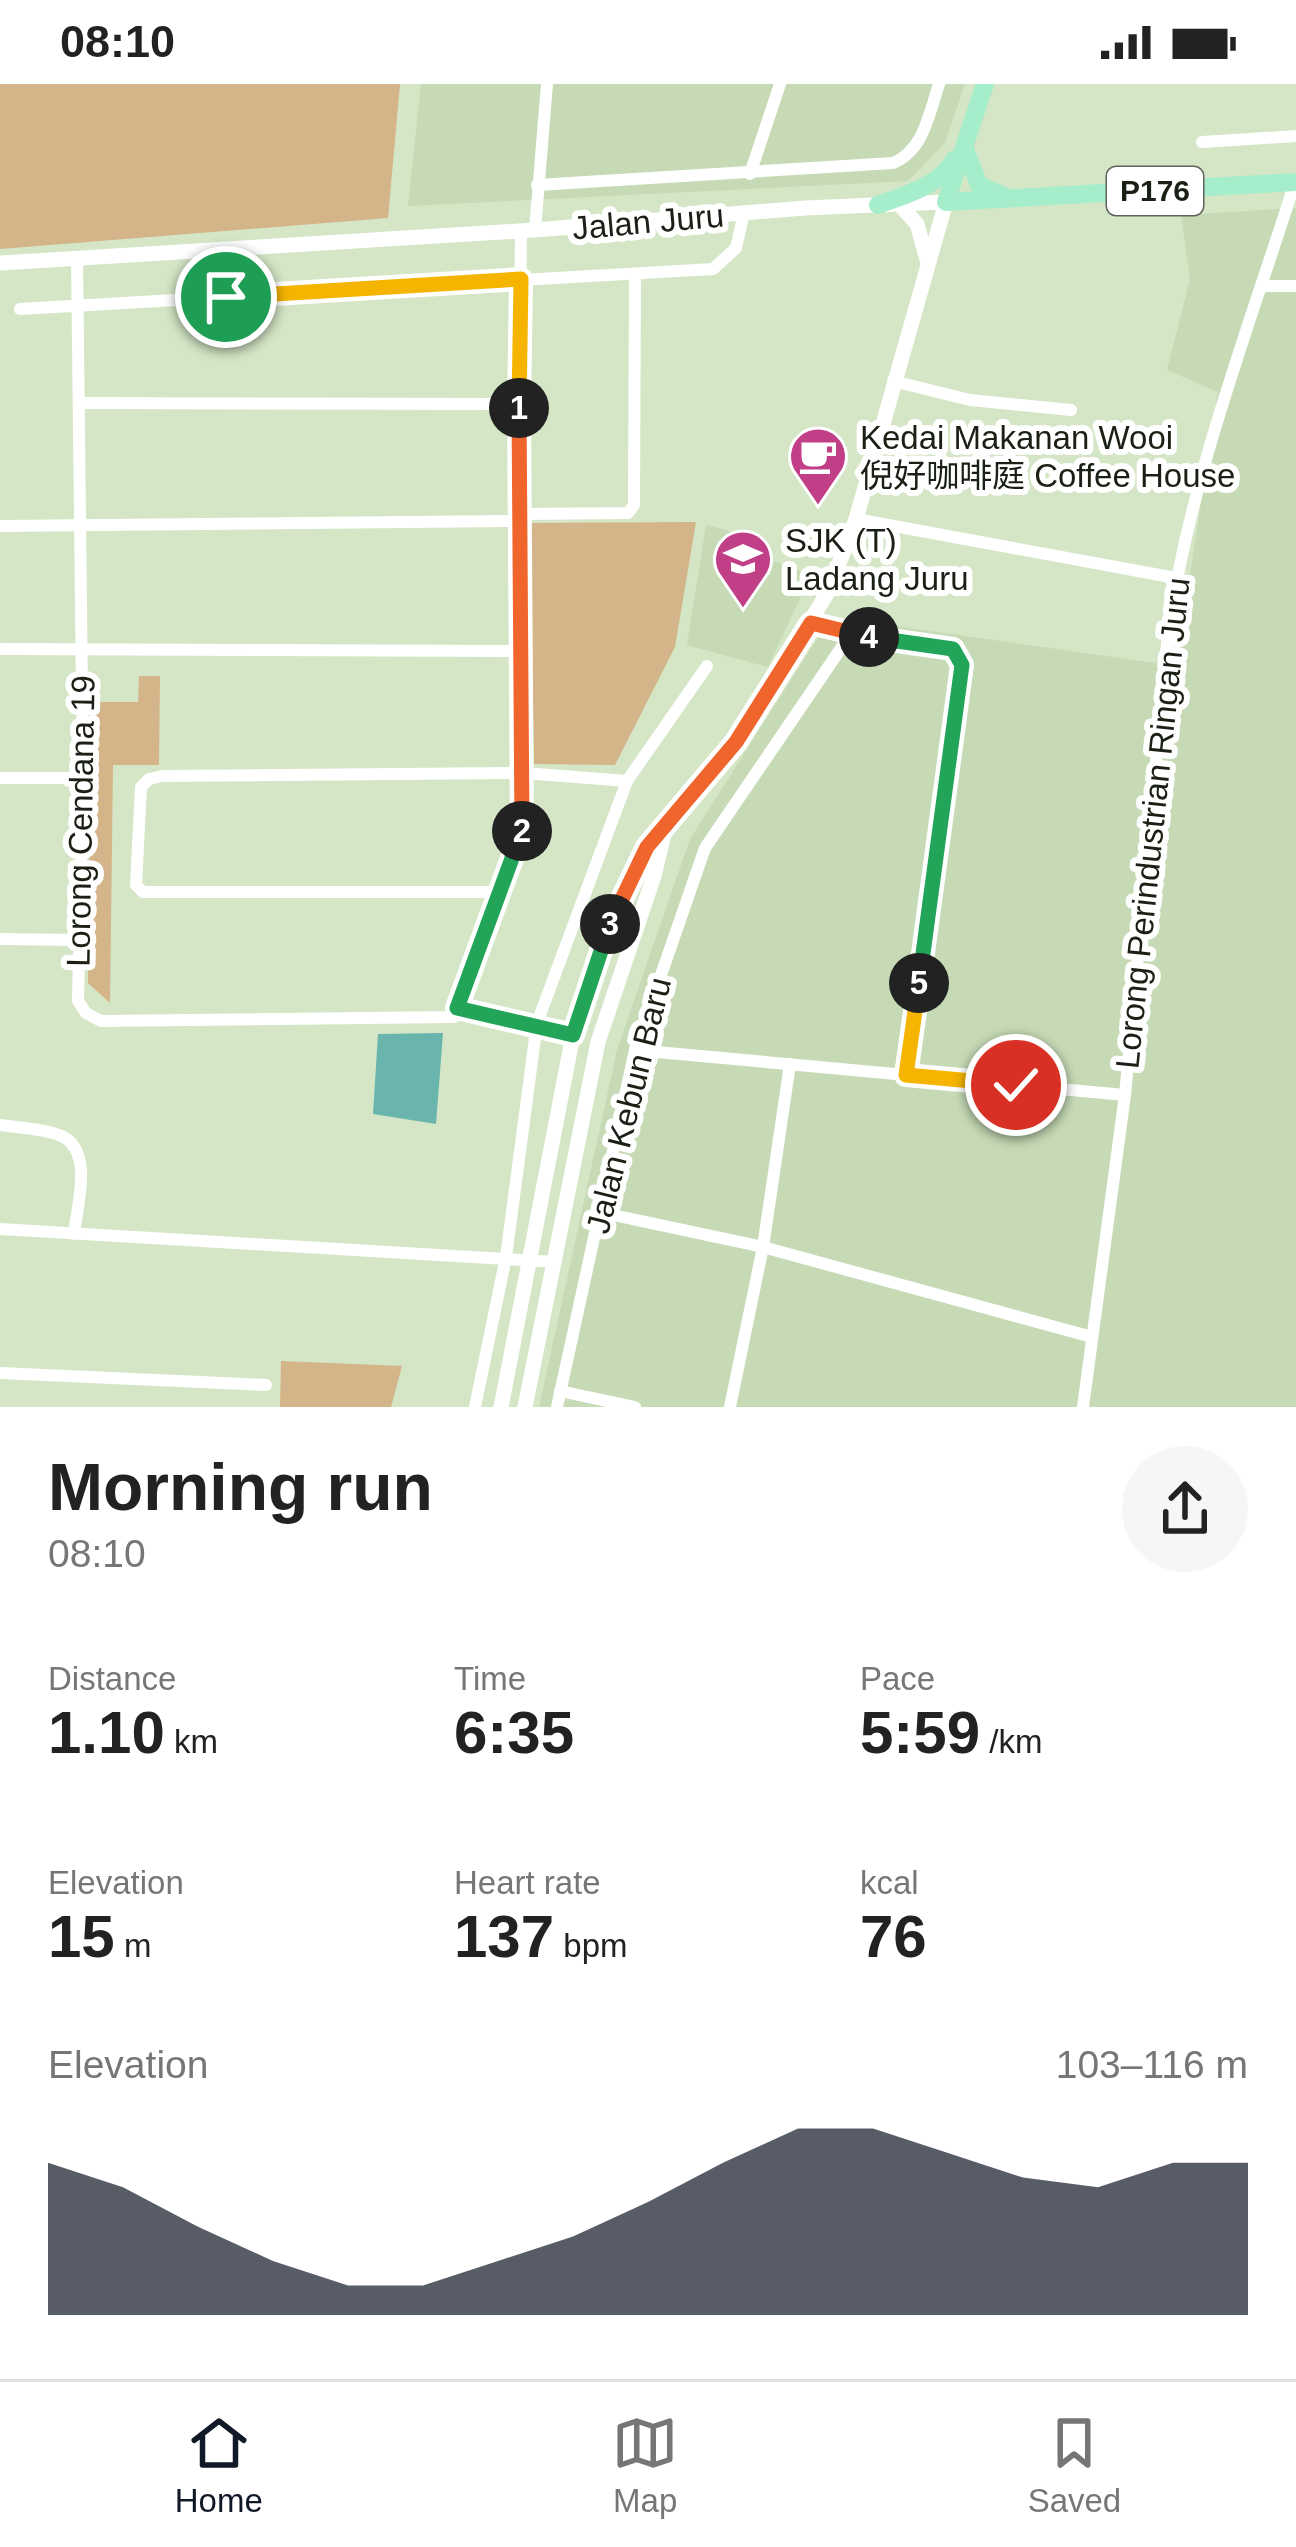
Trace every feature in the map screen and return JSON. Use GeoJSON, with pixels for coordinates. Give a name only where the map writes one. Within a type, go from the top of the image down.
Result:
{"type":"FeatureCollection","features":[{"type":"Feature","properties":{"kind":"main road"},"geometry":{"type":"LineString","coordinates":[[946,202],[985,84]]}},
{"type":"Feature","properties":{"kind":"main road"},"geometry":{"type":"LineString","coordinates":[[964,145],[979,185],[1015,200]]}},
{"type":"Feature","properties":{"kind":"main road"},"geometry":{"type":"LineString","coordinates":[[878,205],[922,189],[944,175],[964,145]]}},
{"type":"Feature","properties":{"kind":"main road","name":"Jalan Juru"},"geometry":{"type":"LineString","coordinates":[[946,202],[1296,182]]}},
{"type":"Feature","properties":{"kind":"street"},"geometry":{"type":"LineString","coordinates":[[456,1013],[524,827],[521,279],[547,84]]}},
{"type":"Feature","properties":{"kind":"street"},"geometry":{"type":"LineString","coordinates":[[750,174],[780,84]]}},
{"type":"Feature","properties":{"kind":"street"},"geometry":{"type":"LineString","coordinates":[[537,184],[893,163],[909,156],[923,133],[939,84]]}},
{"type":"Feature","properties":{"kind":"street"},"geometry":{"type":"LineString","coordinates":[[1202,142],[1296,136]]}},
{"type":"Feature","properties":{"kind":"street","name":"Lorong Perindustrian Ringan Juru"},"geometry":{"type":"LineString","coordinates":[[1083,1407],[1125,1095],[1176,578],[1207,456],[1296,182]]}},
{"type":"Feature","properties":{"kind":"street","name":"Jalan Juru"},"geometry":{"type":"LineString","coordinates":[[0,262],[946,202]]}},
{"type":"Feature","properties":{"kind":"street","name":"Jalan Kebun Baru"},"geometry":{"type":"LineString","coordinates":[[501,1407],[573,1035],[613,915],[647,847],[736,742],[835,578],[946,202]]}},
{"type":"Feature","properties":{"kind":"street"},"geometry":{"type":"LineString","coordinates":[[899,204],[917,224],[927,263]]}},
{"type":"Feature","properties":{"kind":"street"},"geometry":{"type":"LineString","coordinates":[[20,309],[713,268],[736,248],[744,213]]}},
{"type":"Feature","properties":{"kind":"street","name":"Lorong Cendana 19"},"geometry":{"type":"LineString","coordinates":[[76,256],[83,778],[78,1001],[101,1021],[456,1013],[537,1023],[573,1035]]}},
{"type":"Feature","properties":{"kind":"street"},"geometry":{"type":"LineString","coordinates":[[0,526],[628,513],[634,505],[635,276]]}},
{"type":"Feature","properties":{"kind":"street"},"geometry":{"type":"LineString","coordinates":[[1262,286],[1296,286]]}},
{"type":"Feature","properties":{"kind":"street"},"geometry":{"type":"LineString","coordinates":[[893,381],[970,400],[1070,410]]}},
{"type":"Feature","properties":{"kind":"street"},"geometry":{"type":"LineString","coordinates":[[80,403],[519,404]]}},
{"type":"Feature","properties":{"kind":"street"},"geometry":{"type":"LineString","coordinates":[[856,519],[1176,578]]}},
{"type":"Feature","properties":{"kind":"street"},"geometry":{"type":"LineString","coordinates":[[811,623],[850,635],[953,649],[962,665],[906,1075]]}},
{"type":"Feature","properties":{"kind":"street","name":"Jalan Kebun Baru"},"geometry":{"type":"LineString","coordinates":[[556,1407],[634,1050],[705,848],[850,635]]}},
{"type":"Feature","properties":{"kind":"street"},"geometry":{"type":"LineString","coordinates":[[0,649],[522,650]]}},
{"type":"Feature","properties":{"kind":"street"},"geometry":{"type":"LineString","coordinates":[[475,1407],[506,1257],[537,1023],[627,781],[707,665]]}},
{"type":"Feature","properties":{"kind":"street"},"geometry":{"type":"LineString","coordinates":[[500,892],[143,892],[136,885],[141,788],[149,778],[524,773],[627,781]]}},
{"type":"Feature","properties":{"kind":"street"},"geometry":{"type":"LineString","coordinates":[[0,778],[83,778]]}},
{"type":"Feature","properties":{"kind":"street","name":"Jalan Kebun Baru"},"geometry":{"type":"LineString","coordinates":[[524,1407],[598,1042],[654,876],[665,827]]}},
{"type":"Feature","properties":{"kind":"street"},"geometry":{"type":"LineString","coordinates":[[0,939],[76,940]]}},
{"type":"Feature","properties":{"kind":"street"},"geometry":{"type":"LineString","coordinates":[[634,1050],[1125,1095]]}},
{"type":"Feature","properties":{"kind":"street"},"geometry":{"type":"LineString","coordinates":[[730,1407],[763,1247],[790,1064]]}},
{"type":"Feature","properties":{"kind":"street"},"geometry":{"type":"LineString","coordinates":[[0,1125],[63,1136],[75,1148],[82,1168],[74,1234]]}},
{"type":"Feature","properties":{"kind":"street"},"geometry":{"type":"LineString","coordinates":[[599,1212],[763,1247],[1092,1337]]}},
{"type":"Feature","properties":{"kind":"street"},"geometry":{"type":"LineString","coordinates":[[0,1229],[556,1262]]}},
{"type":"Feature","properties":{"kind":"street"},"geometry":{"type":"LineString","coordinates":[[0,1372],[266,1385]]}},
{"type":"Feature","properties":{"kind":"street"},"geometry":{"type":"LineString","coordinates":[[560,1391],[635,1407]]}},
{"type":"Feature","properties":{"kind":"shaded area"},"geometry":{"type":"Polygon","coordinates":[[[0,84],[400,84],[388,218],[0,249],[0,84]]]}},
{"type":"Feature","properties":{"kind":"shaded area"},"geometry":{"type":"Polygon","coordinates":[[[421,84],[965,84],[945,143],[908,181],[408,206],[421,84]]]}},
{"type":"Feature","properties":{"kind":"shaded area"},"geometry":{"type":"Polygon","coordinates":[[[1296,208],[1296,1407],[539,1407],[617,1050],[690,839],[831,617],[1176,666],[1218,392],[1167,370],[1190,280],[1181,215],[1296,208]]]}},
{"type":"Feature","properties":{"kind":"shaded area"},"geometry":{"type":"Polygon","coordinates":[[[696,522],[675,647],[615,765],[534,764],[530,523],[696,522]]]}},
{"type":"Feature","properties":{"kind":"shaded area","name":"SJK (T) Ladang Juru"},"geometry":{"type":"Polygon","coordinates":[[[706,525],[749,536],[746,551],[811,575],[768,667],[687,645],[706,525]]]}},
{"type":"Feature","properties":{"kind":"shaded area"},"geometry":{"type":"Polygon","coordinates":[[[139,676],[160,676],[159,765],[113,765],[110,1003],[88,983],[91,702],[138,702],[139,676]]]}},
{"type":"Feature","properties":{"kind":"shaded area"},"geometry":{"type":"Polygon","coordinates":[[[281,1361],[402,1366],[391,1407],[280,1407],[281,1361]]]}},
{"type":"Feature","properties":{"kind":"water"},"geometry":{"type":"Polygon","coordinates":[[[443,1033],[436,1124],[373,1114],[378,1034],[443,1033]]]}},
{"type":"Feature","properties":{"kind":"place","name":"Kedai Makanan Wooi 倪好咖啡庭 Coffee House"},"geometry":{"type":"Point","coordinates":[818,507]}},
{"type":"Feature","properties":{"kind":"place","name":"SJK (T) Ladang Juru"},"geometry":{"type":"Point","coordinates":[743,610]}},
{"type":"Feature","properties":{"kind":"route"},"geometry":{"type":"LineString","coordinates":[[226,297],[521,279],[524,827],[457,1008],[573,1035],[613,915],[634,869],[647,847],[736,742],[811,623],[850,635],[953,649],[962,665],[906,1075],[1016,1085]]}}]}
